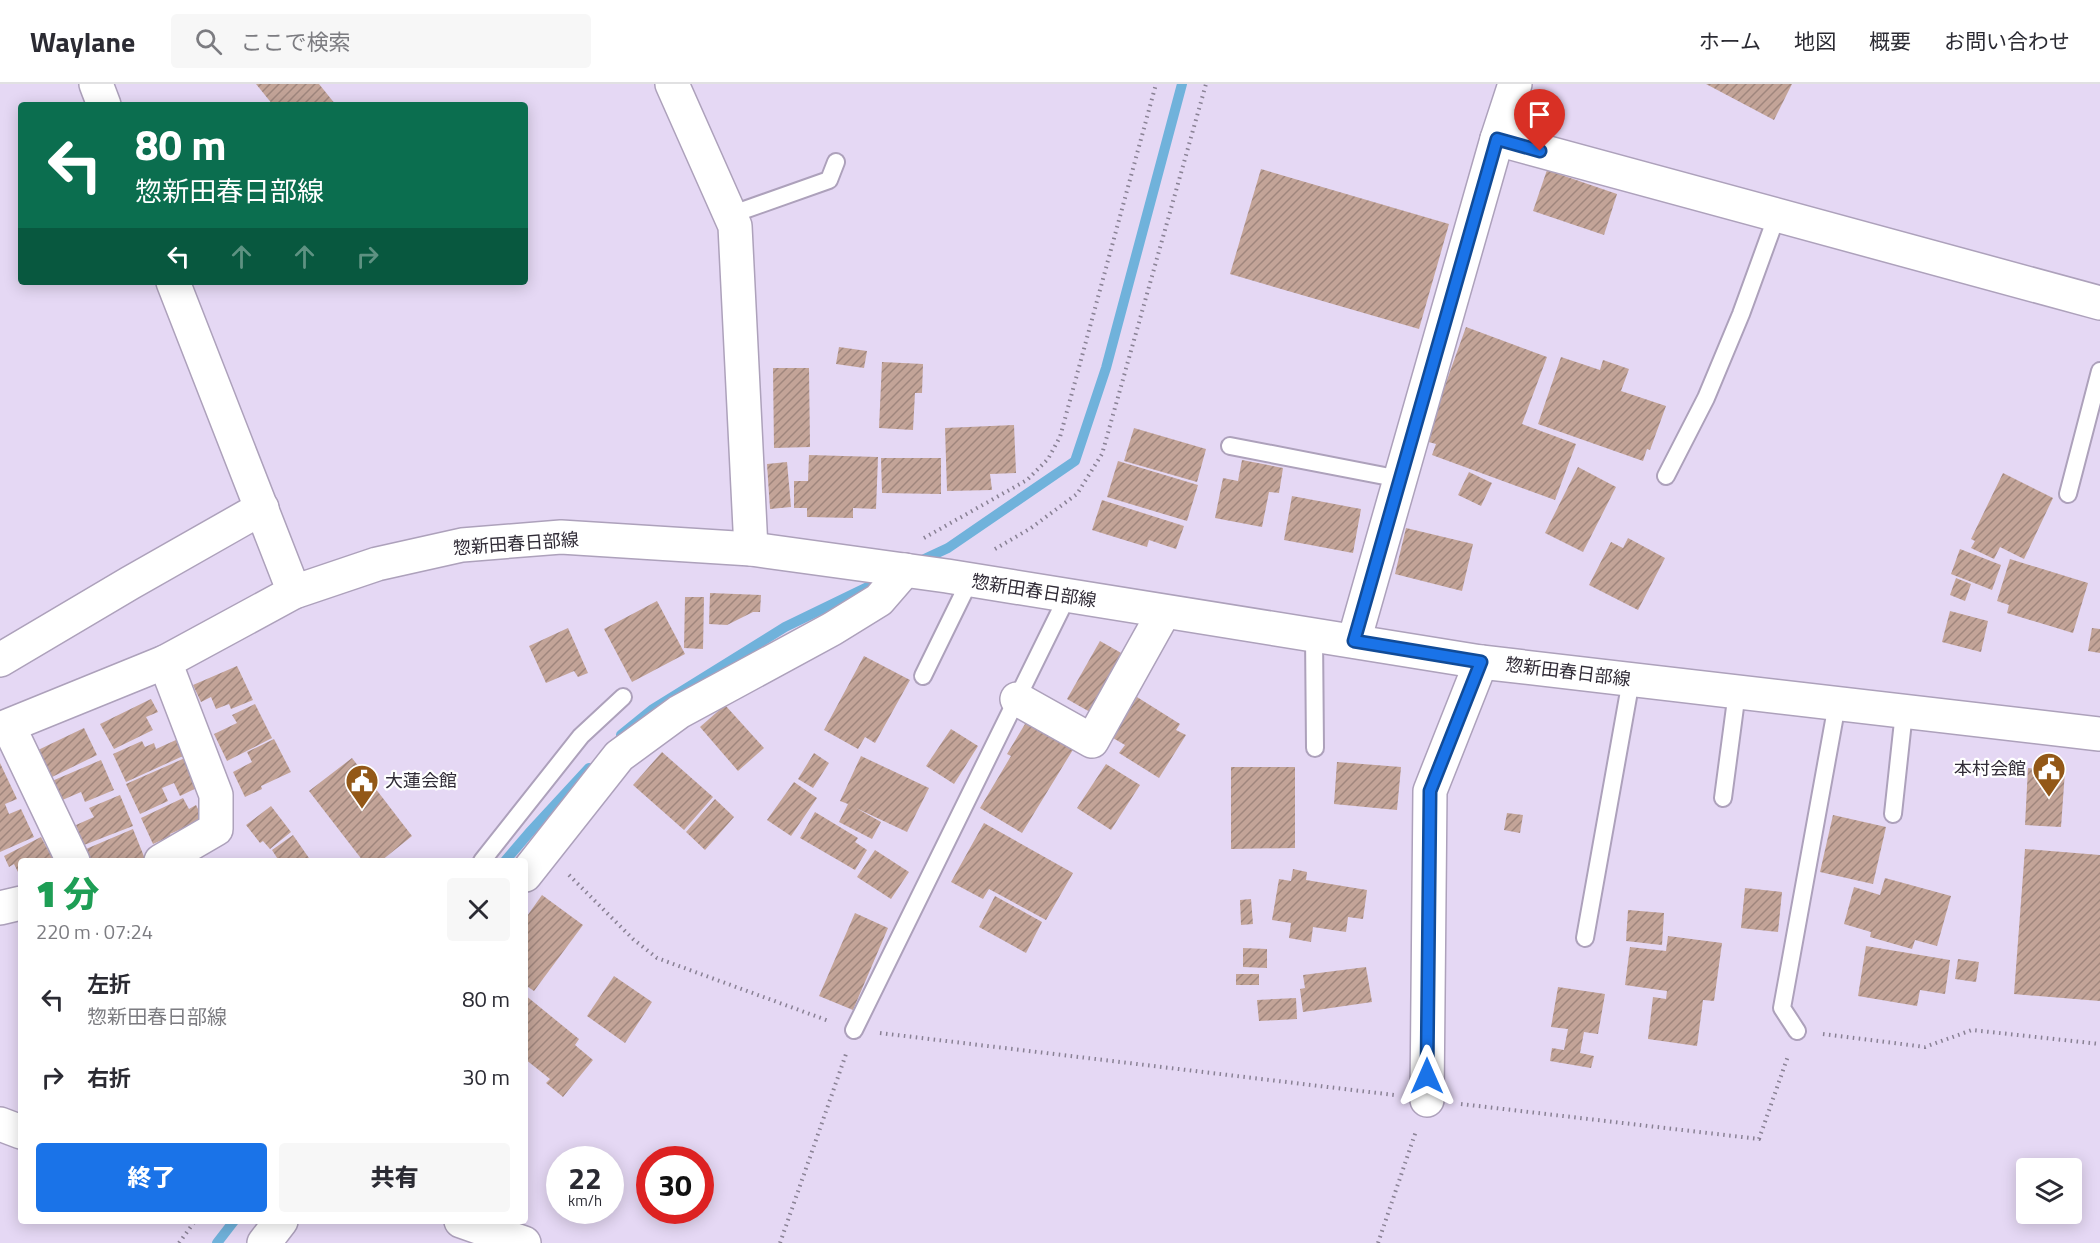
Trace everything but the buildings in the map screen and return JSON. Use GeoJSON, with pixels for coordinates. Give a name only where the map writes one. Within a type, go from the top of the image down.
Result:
{"type":"FeatureCollection","features":[{"type":"Feature","properties":{"kind":"street"},"geometry":{"type":"LineString","coordinates":[[96,84],[103,102]]}},
{"type":"Feature","properties":{"kind":"street"},"geometry":{"type":"LineString","coordinates":[[1354,641],[1497,139],[1515,84]]}},
{"type":"Feature","properties":{"kind":"street"},"geometry":{"type":"LineString","coordinates":[[677,87],[735,226],[751,549]]}},
{"type":"Feature","properties":{"kind":"street"},"geometry":{"type":"LineString","coordinates":[[1497,139],[2100,303]]}},
{"type":"Feature","properties":{"kind":"street"},"geometry":{"type":"LineString","coordinates":[[174,285],[294,592]]}},
{"type":"Feature","properties":{"kind":"street"},"geometry":{"type":"LineString","coordinates":[[0,660],[262,508]]}},
{"type":"Feature","properties":{"kind":"street","name":"惣新田春日部線"},"geometry":{"type":"LineString","coordinates":[[4,728],[165,662],[294,592],[377,564],[462,545],[561,537],[751,549],[970,580],[1481,662],[2100,734]]}},
{"type":"Feature","properties":{"kind":"street"},"geometry":{"type":"LineString","coordinates":[[535,863],[619,756],[679,712],[832,629],[879,600],[891,568]]}},
{"type":"Feature","properties":{"kind":"street"},"geometry":{"type":"LineString","coordinates":[[1017,699],[1092,741],[1164,612]]}},
{"type":"Feature","properties":{"kind":"street"},"geometry":{"type":"LineString","coordinates":[[165,662],[216,795],[216,829],[166,858]]}},
{"type":"Feature","properties":{"kind":"street"},"geometry":{"type":"LineString","coordinates":[[1427,1100],[1430,791],[1481,662]]}},
{"type":"Feature","properties":{"kind":"street"},"geometry":{"type":"LineString","coordinates":[[4,728],[71,858]]}},
{"type":"Feature","properties":{"kind":"street"},"geometry":{"type":"LineString","coordinates":[[0,908],[18,904]]}},
{"type":"Feature","properties":{"kind":"street"},"geometry":{"type":"LineString","coordinates":[[0,1124],[18,1131]]}},
{"type":"Feature","properties":{"kind":"street"},"geometry":{"type":"LineString","coordinates":[[264,1243],[279,1224]]}},
{"type":"Feature","properties":{"kind":"street"},"geometry":{"type":"LineString","coordinates":[[470,1224],[524,1243]]}},
{"type":"Feature","properties":{"kind":"lane"},"geometry":{"type":"LineString","coordinates":[[730,214],[829,180],[837,162]]}},
{"type":"Feature","properties":{"kind":"lane"},"geometry":{"type":"LineString","coordinates":[[1666,476],[1706,398],[1741,314],[1777,215]]}},
{"type":"Feature","properties":{"kind":"lane"},"geometry":{"type":"LineString","coordinates":[[2068,494],[2100,370]]}},
{"type":"Feature","properties":{"kind":"lane"},"geometry":{"type":"LineString","coordinates":[[1230,446],[1400,479]]}},
{"type":"Feature","properties":{"kind":"lane"},"geometry":{"type":"LineString","coordinates":[[923,676],[970,580]]}},
{"type":"Feature","properties":{"kind":"lane"},"geometry":{"type":"LineString","coordinates":[[854,1030],[1067,597]]}},
{"type":"Feature","properties":{"kind":"lane"},"geometry":{"type":"LineString","coordinates":[[1314,635],[1315,748]]}},
{"type":"Feature","properties":{"kind":"lane"},"geometry":{"type":"LineString","coordinates":[[1585,938],[1631,680]]}},
{"type":"Feature","properties":{"kind":"lane"},"geometry":{"type":"LineString","coordinates":[[1723,798],[1737,692]]}},
{"type":"Feature","properties":{"kind":"lane"},"geometry":{"type":"LineString","coordinates":[[484,858],[581,736],[623,697]]}},
{"type":"Feature","properties":{"kind":"lane"},"geometry":{"type":"LineString","coordinates":[[1797,1031],[1782,1008],[1837,704]]}},
{"type":"Feature","properties":{"kind":"lane"},"geometry":{"type":"LineString","coordinates":[[1893,814],[1904,712]]}},
{"type":"Feature","properties":{"kind":"path"},"geometry":{"type":"LineString","coordinates":[[922,538],[1027,480],[1048,459],[1060,437],[1156,84]]}},
{"type":"Feature","properties":{"kind":"path"},"geometry":{"type":"LineString","coordinates":[[994,550],[1032,528],[1077,494],[1102,454],[1206,84]]}},
{"type":"Feature","properties":{"kind":"path"},"geometry":{"type":"LineString","coordinates":[[535,863],[657,958],[854,1030],[1760,1139],[1797,1031],[1925,1047],[1972,1030],[2100,1044]]}},
{"type":"Feature","properties":{"kind":"path"},"geometry":{"type":"LineString","coordinates":[[780,1243],[854,1030]]}},
{"type":"Feature","properties":{"kind":"path"},"geometry":{"type":"LineString","coordinates":[[1378,1243],[1427,1100]]}},
{"type":"Feature","properties":{"kind":"path"},"geometry":{"type":"LineString","coordinates":[[179,1243],[193,1224]]}},
{"type":"Feature","properties":{"kind":"waterway"},"geometry":{"type":"LineString","coordinates":[[918,562],[948,548],[1075,461],[1106,368],[1182,84]]}},
{"type":"Feature","properties":{"kind":"waterway"},"geometry":{"type":"LineString","coordinates":[[621,735],[653,709],[785,627],[880,581]]}},
{"type":"Feature","properties":{"kind":"waterway"},"geometry":{"type":"LineString","coordinates":[[508,858],[589,768]]}},
{"type":"Feature","properties":{"kind":"waterway"},"geometry":{"type":"LineString","coordinates":[[217,1243],[232,1224]]}},
{"type":"Feature","properties":{"kind":"place","name":"本村会館"},"geometry":{"type":"Point","coordinates":[2049,798]}},
{"type":"Feature","properties":{"kind":"place","name":"大蓮会館"},"geometry":{"type":"Point","coordinates":[362,810]}},
{"type":"Feature","properties":{"kind":"route"},"geometry":{"type":"LineString","coordinates":[[1427,1076],[1430,791],[1481,662],[1354,641],[1497,139],[1540,151]]}}]}
